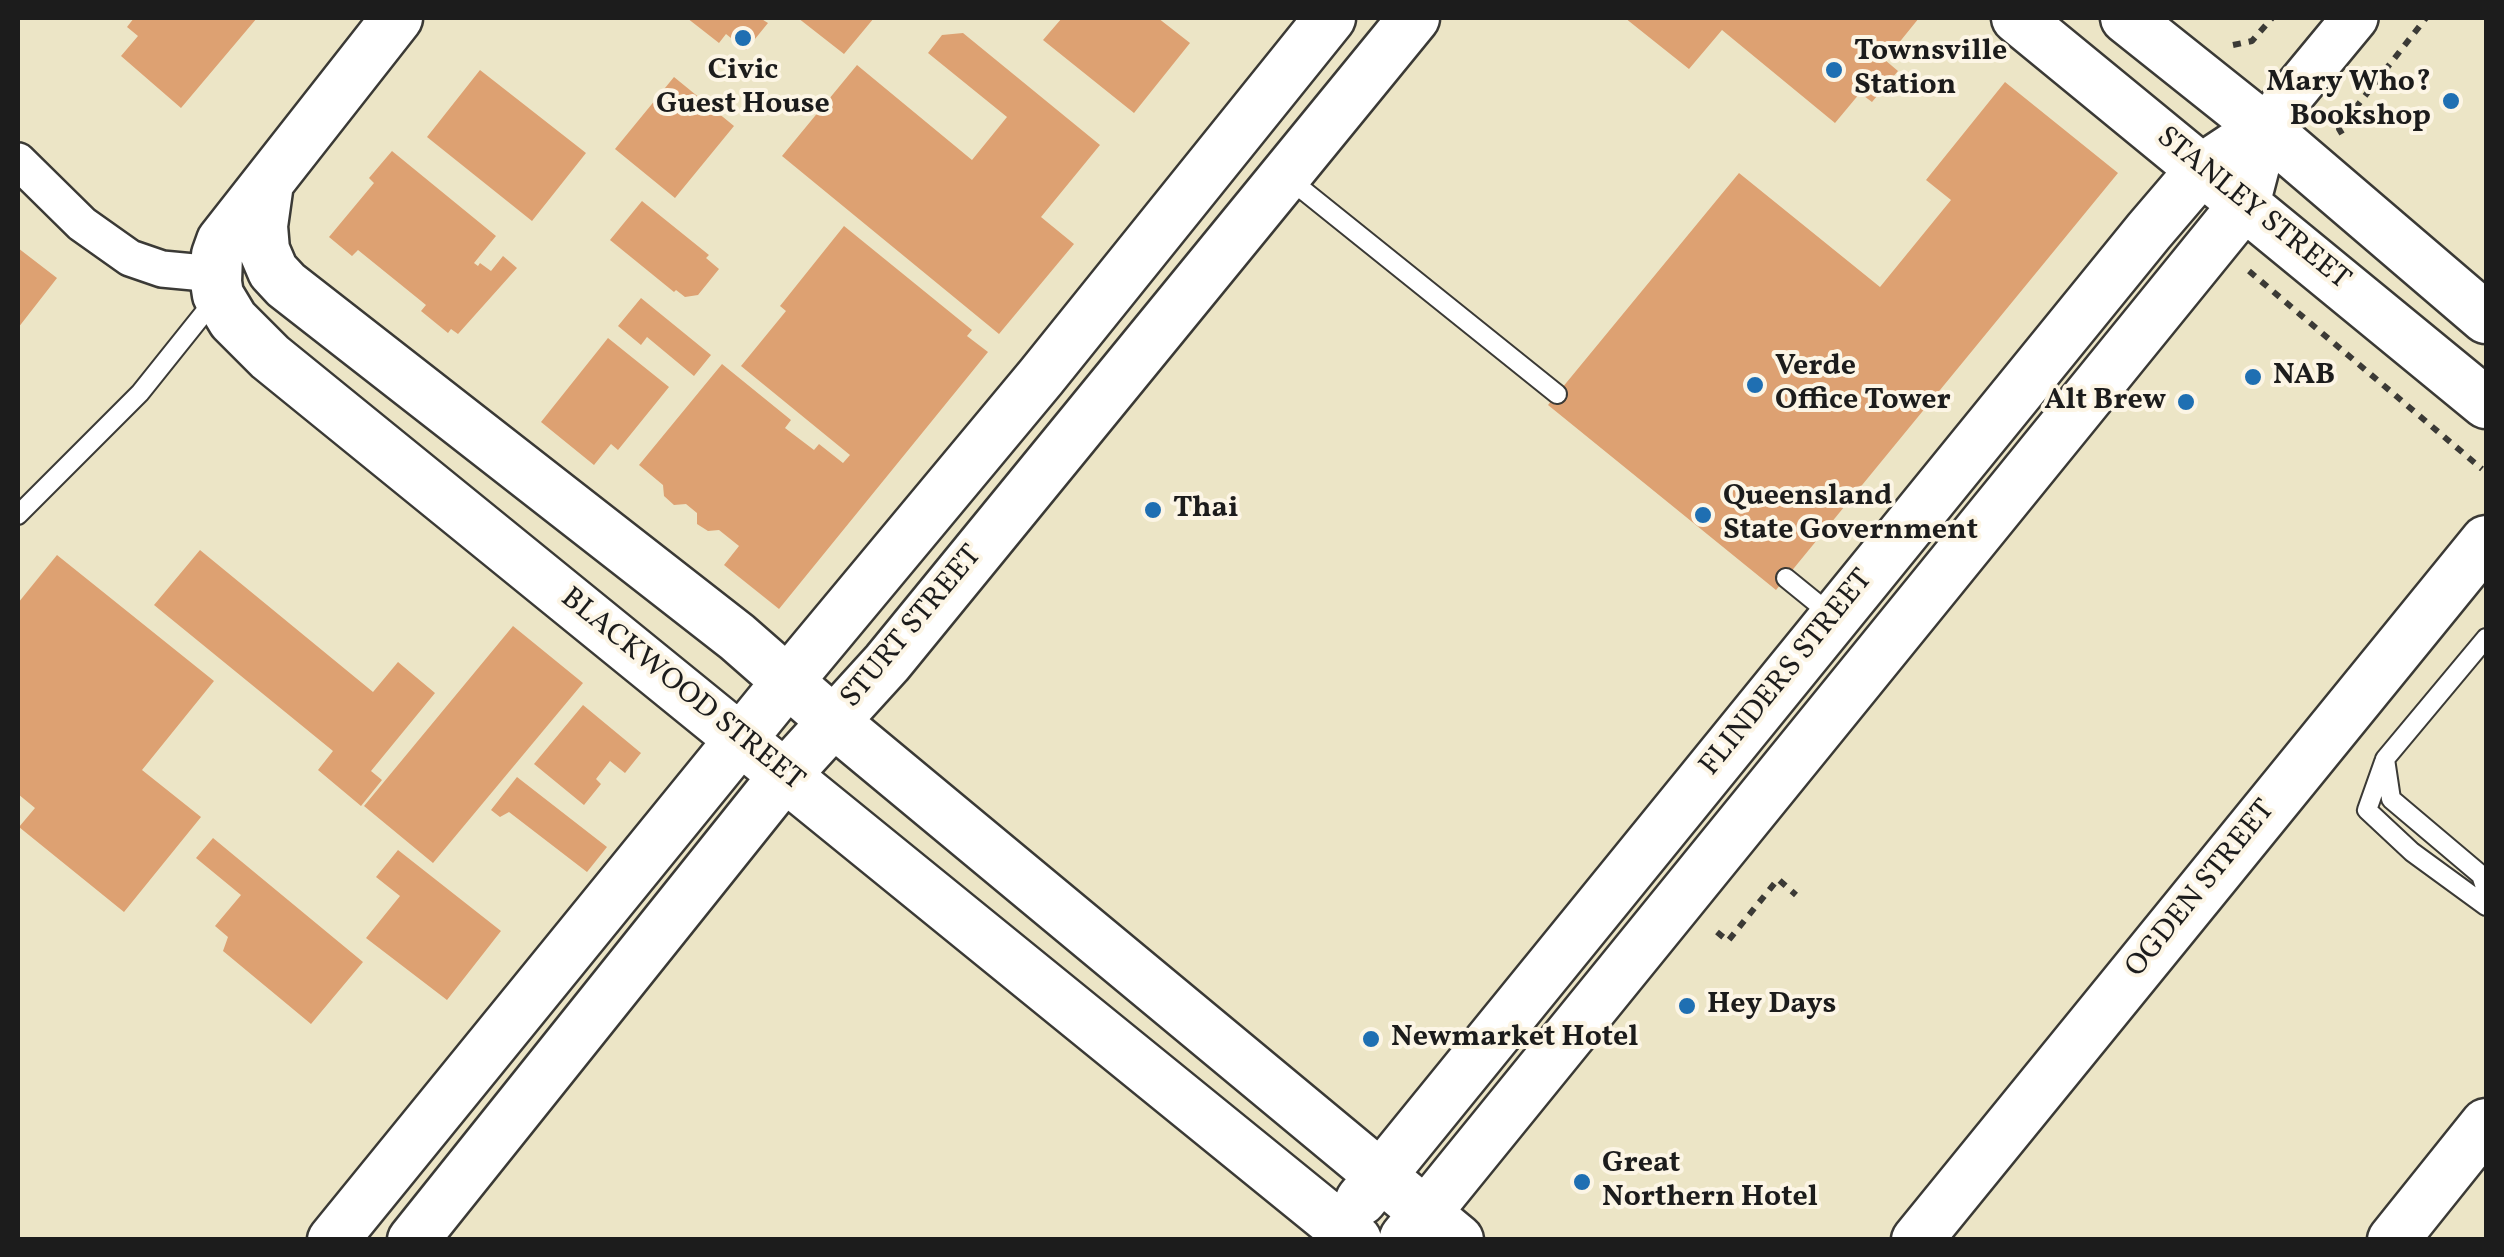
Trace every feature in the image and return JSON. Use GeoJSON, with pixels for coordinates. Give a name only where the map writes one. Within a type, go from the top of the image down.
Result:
{"type":"FeatureCollection","features":[{"type":"Feature","properties":{"kind":"main road"},"geometry":{"type":"LineString","coordinates":[[217,284],[222,241],[397,18]]}},
{"type":"Feature","properties":{"kind":"main road","name":"STURT STREET"},"geometry":{"type":"LineString","coordinates":[[333,1240],[1041,377],[1330,18]]}},
{"type":"Feature","properties":{"kind":"main road","name":"STURT STREET"},"geometry":{"type":"LineString","coordinates":[[414,1240],[785,775],[886,663],[1414,18]]}},
{"type":"Feature","properties":{"kind":"main road","name":"STANLEY STREET"},"geometry":{"type":"LineString","coordinates":[[2017,18],[2486,403]]}},
{"type":"Feature","properties":{"kind":"main road"},"geometry":{"type":"LineString","coordinates":[[2126,18],[2264,128],[2486,318]]}},
{"type":"Feature","properties":{"kind":"main road","name":"FLINDERS STREET"},"geometry":{"type":"LineString","coordinates":[[1342,1235],[1381,1173],[2202,169],[2264,128]]}},
{"type":"Feature","properties":{"kind":"main road","name":"FLINDERS STREET"},"geometry":{"type":"LineString","coordinates":[[1429,1230],[2244,205],[2264,128]]}},
{"type":"Feature","properties":{"kind":"main road"},"geometry":{"type":"LineString","coordinates":[[268,183],[262,226],[268,260],[278,277],[788,681],[1381,1173],[1429,1230]]}},
{"type":"Feature","properties":{"kind":"main road"},"geometry":{"type":"LineString","coordinates":[[217,284],[268,260]]}},
{"type":"Feature","properties":{"kind":"main road","name":"BLACKWOOD STREET"},"geometry":{"type":"LineString","coordinates":[[217,284],[233,320],[270,357],[1342,1235]]}},
{"type":"Feature","properties":{"kind":"main road"},"geometry":{"type":"LineString","coordinates":[[270,357],[313,306]]}},
{"type":"Feature","properties":{"kind":"main road","name":"OGDEN STREET"},"geometry":{"type":"LineString","coordinates":[[1917,1240],[2486,541]]}},
{"type":"Feature","properties":{"kind":"main road"},"geometry":{"type":"LineString","coordinates":[[2394,1240],[2486,1124]]}},
{"type":"Feature","properties":{"kind":"street","name":"FLINDERS STREET"},"geometry":{"type":"LineString","coordinates":[[2264,128],[2355,18]]}},
{"type":"Feature","properties":{"kind":"street"},"geometry":{"type":"LineString","coordinates":[[18,160],[82,224],[130,258],[217,284]]}},
{"type":"Feature","properties":{"kind":"lane"},"geometry":{"type":"LineString","coordinates":[[1286,176],[1557,394]]}},
{"type":"Feature","properties":{"kind":"lane"},"geometry":{"type":"LineString","coordinates":[[18,515],[140,392],[217,284]]}},
{"type":"Feature","properties":{"kind":"lane"},"geometry":{"type":"LineString","coordinates":[[1786,578],[1834,617]]}},
{"type":"Feature","properties":{"kind":"lane"},"geometry":{"type":"LineString","coordinates":[[2486,638],[2385,758],[2367,810],[2412,852],[2486,906]]}},
{"type":"Feature","properties":{"kind":"lane"},"geometry":{"type":"LineString","coordinates":[[2385,758],[2391,799],[2481,876],[2486,890]]}},
{"type":"Feature","properties":{"kind":"path"},"geometry":{"type":"LineString","coordinates":[[2227,47],[2252,42],[2272,18]]}},
{"type":"Feature","properties":{"kind":"path"},"geometry":{"type":"LineString","coordinates":[[2344,138],[2339,129],[2426,18]]}},
{"type":"Feature","properties":{"kind":"path"},"geometry":{"type":"LineString","coordinates":[[2249,271],[2482,469]]}},
{"type":"Feature","properties":{"kind":"path"},"geometry":{"type":"LineString","coordinates":[[1717,932],[1728,941],[1778,879],[1796,895]]}},
{"type":"Feature","properties":{"kind":"building"},"geometry":{"type":"Polygon","coordinates":[[[134,18],[257,18],[181,108],[121,56],[138,36],[127,27],[134,18]]]}},
{"type":"Feature","properties":{"kind":"building","name":"Civic Guest House"},"geometry":{"type":"Polygon","coordinates":[[[687,18],[760,18],[768,23],[746,50],[726,34],[719,43],[687,18]]]}},
{"type":"Feature","properties":{"kind":"building"},"geometry":{"type":"Polygon","coordinates":[[[798,18],[874,18],[844,54],[798,18]]]}},
{"type":"Feature","properties":{"kind":"building"},"geometry":{"type":"Polygon","coordinates":[[[1062,18],[1158,18],[1190,43],[1134,113],[1043,40],[1062,18]]]}},
{"type":"Feature","properties":{"kind":"building","name":"Townsville Station"},"geometry":{"type":"Polygon","coordinates":[[[1625,18],[1919,18],[1885,60],[1898,71],[1872,102],[1860,93],[1835,123],[1722,30],[1689,69],[1625,18]]]}},
{"type":"Feature","properties":{"kind":"building"},"geometry":{"type":"Polygon","coordinates":[[[963,33],[1100,145],[1041,217],[1074,244],[999,334],[782,156],[857,65],[972,160],[1007,117],[928,53],[942,35],[963,33]]]}},
{"type":"Feature","properties":{"kind":"building"},"geometry":{"type":"Polygon","coordinates":[[[480,70],[586,153],[532,221],[427,137],[480,70]]]}},
{"type":"Feature","properties":{"kind":"building"},"geometry":{"type":"Polygon","coordinates":[[[674,77],[734,126],[675,198],[615,149],[674,77]]]}},
{"type":"Feature","properties":{"kind":"building","name":"Verde Office Tower"},"geometry":{"type":"Polygon","coordinates":[[[2005,82],[2118,173],[1776,590],[1548,405],[1739,173],[1880,287],[1951,200],[1926,180],[2005,82]]]}},
{"type":"Feature","properties":{"kind":"building"},"geometry":{"type":"Polygon","coordinates":[[[392,151],[496,236],[474,263],[491,271],[503,256],[517,268],[458,334],[451,329],[448,333],[421,311],[426,305],[358,250],[352,256],[329,237],[374,183],[369,178],[392,151]]]}},
{"type":"Feature","properties":{"kind":"building"},"geometry":{"type":"Polygon","coordinates":[[[642,201],[709,255],[706,258],[719,269],[698,295],[685,297],[674,292],[610,240],[642,201]]]}},
{"type":"Feature","properties":{"kind":"building"},"geometry":{"type":"Polygon","coordinates":[[[844,226],[972,330],[967,336],[988,352],[779,609],[724,565],[739,546],[719,530],[708,531],[697,524],[697,513],[686,504],[674,505],[664,496],[663,485],[639,465],[722,364],[791,420],[785,428],[814,450],[819,444],[843,463],[850,455],[741,366],[786,311],[780,306],[844,226]]]}},
{"type":"Feature","properties":{"kind":"building"},"geometry":{"type":"Polygon","coordinates":[[[18,248],[57,278],[18,328],[18,248]]]}},
{"type":"Feature","properties":{"kind":"building"},"geometry":{"type":"Polygon","coordinates":[[[641,298],[711,355],[694,376],[647,337],[641,345],[618,326],[641,298]]]}},
{"type":"Feature","properties":{"kind":"building"},"geometry":{"type":"Polygon","coordinates":[[[608,338],[669,387],[618,450],[611,444],[594,465],[541,422],[608,338]]]}},
{"type":"Feature","properties":{"kind":"building"},"geometry":{"type":"Polygon","coordinates":[[[200,550],[373,692],[398,662],[435,693],[371,771],[382,780],[361,806],[318,770],[333,751],[154,605],[200,550]]]}},
{"type":"Feature","properties":{"kind":"building"},"geometry":{"type":"Polygon","coordinates":[[[57,555],[214,681],[142,770],[201,817],[124,912],[19,827],[35,808],[18,794],[18,603],[57,555]]]}},
{"type":"Feature","properties":{"kind":"building"},"geometry":{"type":"Polygon","coordinates":[[[513,626],[583,683],[433,863],[364,806],[513,626]]]}},
{"type":"Feature","properties":{"kind":"building"},"geometry":{"type":"Polygon","coordinates":[[[583,705],[641,753],[625,773],[610,761],[596,779],[601,784],[584,805],[534,764],[583,705]]]}},
{"type":"Feature","properties":{"kind":"building"},"geometry":{"type":"Polygon","coordinates":[[[517,777],[607,847],[587,872],[509,812],[500,817],[491,810],[517,777]]]}},
{"type":"Feature","properties":{"kind":"building"},"geometry":{"type":"Polygon","coordinates":[[[213,838],[363,962],[311,1024],[223,951],[228,937],[215,926],[241,895],[196,858],[213,838]]]}},
{"type":"Feature","properties":{"kind":"building"},"geometry":{"type":"Polygon","coordinates":[[[398,850],[501,931],[447,1000],[366,938],[400,896],[376,877],[398,850]]]}},
{"type":"Feature","properties":{"kind":"place","name":"Civic Guest House"},"geometry":{"type":"Point","coordinates":[743,38]}},
{"type":"Feature","properties":{"kind":"place","name":"Townsville Station"},"geometry":{"type":"Point","coordinates":[1834,70]}},
{"type":"Feature","properties":{"kind":"place","name":"Mary Who? Bookshop"},"geometry":{"type":"Point","coordinates":[2451,101]}},
{"type":"Feature","properties":{"kind":"place","name":"NAB"},"geometry":{"type":"Point","coordinates":[2253,377]}},
{"type":"Feature","properties":{"kind":"place","name":"Verde Office Tower"},"geometry":{"type":"Point","coordinates":[1755,385]}},
{"type":"Feature","properties":{"kind":"place","name":"Alt Brew"},"geometry":{"type":"Point","coordinates":[2186,402]}},
{"type":"Feature","properties":{"kind":"place","name":"Thai"},"geometry":{"type":"Point","coordinates":[1153,510]}},
{"type":"Feature","properties":{"kind":"place","name":"Queensland State Government"},"geometry":{"type":"Point","coordinates":[1703,515]}},
{"type":"Feature","properties":{"kind":"place","name":"Hey Days"},"geometry":{"type":"Point","coordinates":[1687,1006]}},
{"type":"Feature","properties":{"kind":"place","name":"Newmarket Hotel"},"geometry":{"type":"Point","coordinates":[1371,1039]}},
{"type":"Feature","properties":{"kind":"place","name":"Great Northern Hotel"},"geometry":{"type":"Point","coordinates":[1582,1182]}}]}
